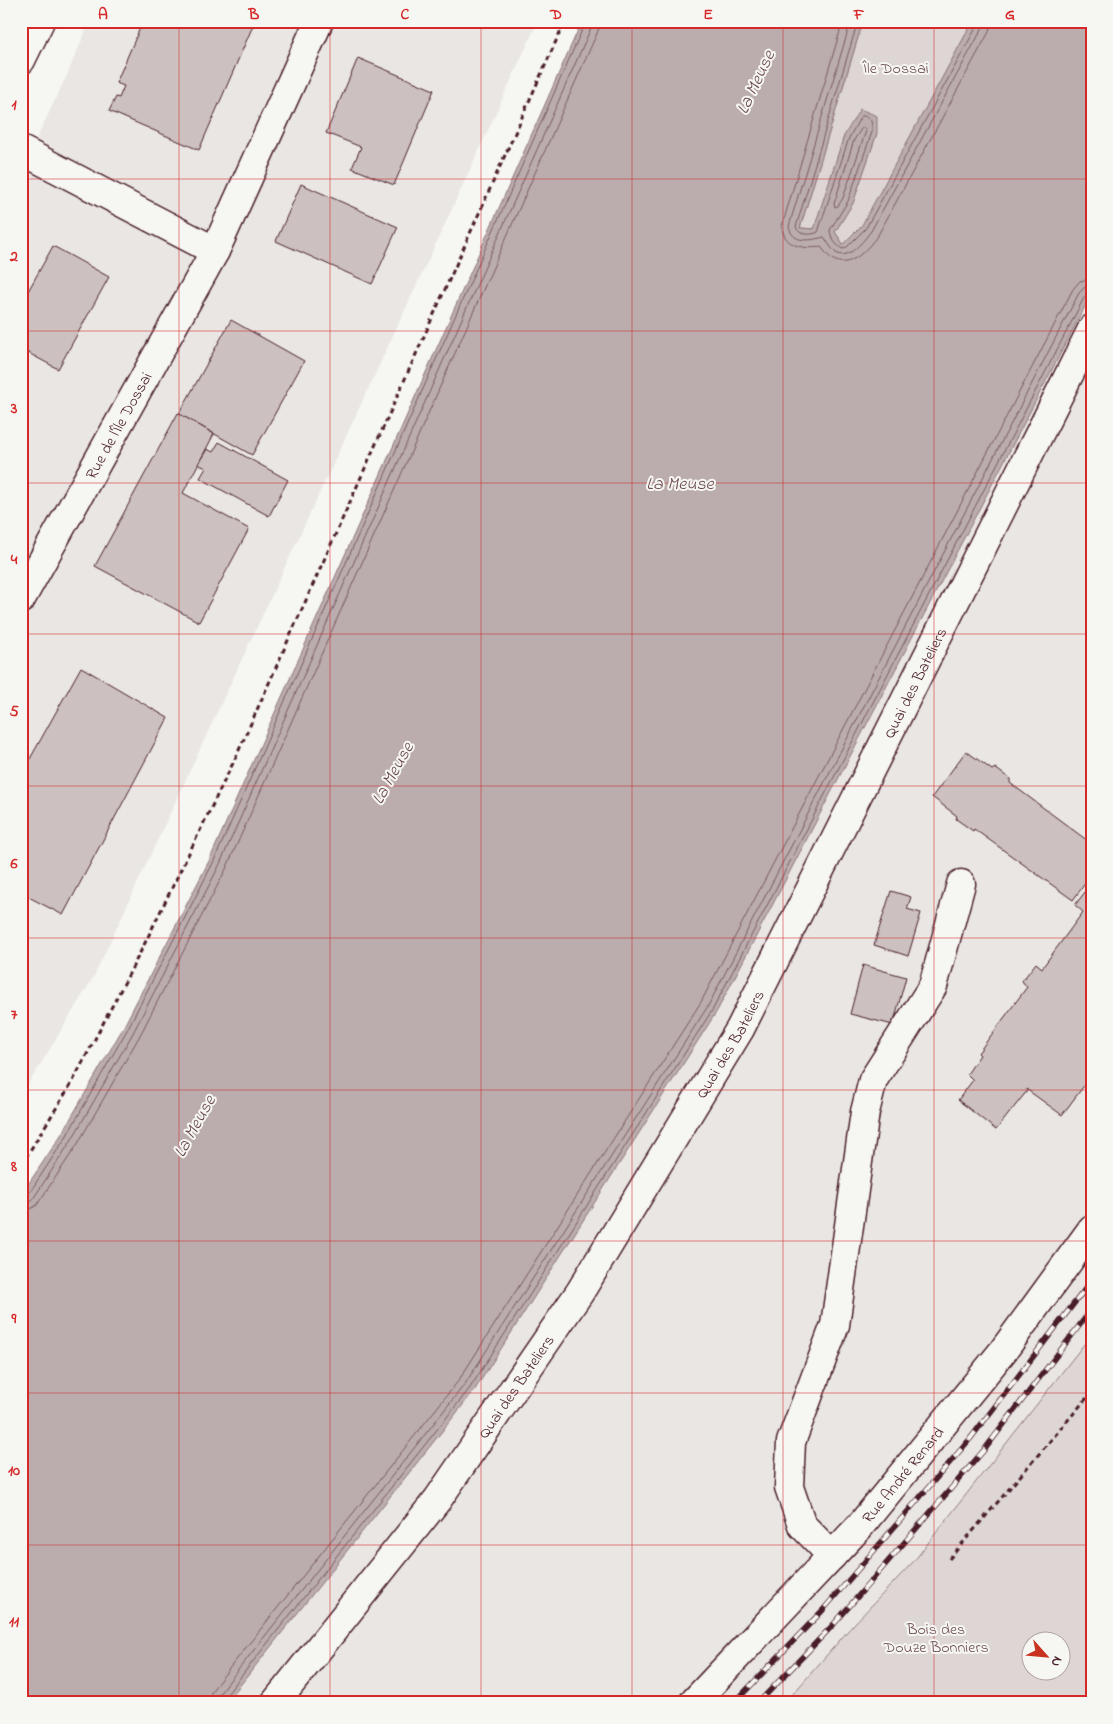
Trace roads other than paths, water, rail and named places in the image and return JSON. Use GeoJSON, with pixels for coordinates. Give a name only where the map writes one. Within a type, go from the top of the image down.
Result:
{"type":"FeatureCollection","features":[{"type":"Feature","properties":{"kind":"street"},"geometry":{"type":"LineString","coordinates":[[21,60],[40,21]]}},
{"type":"Feature","properties":{"kind":"street","name":"Rue de l'Île Dossai"},"geometry":{"type":"LineString","coordinates":[[21,599],[215,251],[319,21]]}},
{"type":"Feature","properties":{"kind":"street"},"geometry":{"type":"LineString","coordinates":[[21,150],[215,251]]}},
{"type":"Feature","properties":{"kind":"street","name":"Quai des Bateliers"},"geometry":{"type":"LineString","coordinates":[[275,1703],[438,1499],[580,1292],[740,1029],[1092,328]]}},
{"type":"Feature","properties":{"kind":"street"},"geometry":{"type":"LineString","coordinates":[[832,1556],[802,1525],[799,1518],[789,1487],[791,1442],[835,1325],[865,1112],[873,1080],[932,986],[961,884]]}},
{"type":"Feature","properties":{"kind":"street","name":"Rue André Renard"},"geometry":{"type":"LineString","coordinates":[[693,1703],[860,1526],[1004,1351],[1092,1229]]}},
{"type":"Feature","properties":{"kind":"water","name":"La Meuse"},"geometry":{"type":"Polygon","coordinates":[[[582,21],[863,21],[800,228],[814,229],[844,136],[860,109],[877,116],[877,133],[853,203],[835,232],[843,244],[862,225],[973,21],[1092,21],[1092,293],[717,1011],[474,1391],[226,1703],[21,1703],[21,1195],[61,1135],[123,1028],[209,861],[582,21]]]}},
{"type":"Feature","properties":{"kind":"railway"},"geometry":{"type":"LineString","coordinates":[[734,1703],[823,1610],[970,1439],[1092,1280]]}},
{"type":"Feature","properties":{"kind":"railway"},"geometry":{"type":"LineString","coordinates":[[758,1703],[834,1624],[985,1449],[1092,1309]]}},
{"type":"Feature","properties":{"kind":"park label","name":"Île Dossai"},"geometry":{"type":"Point","coordinates":[896,67]}},
{"type":"Feature","properties":{"kind":"park label","name":"Bois des Douze Bonniers"},"geometry":{"type":"Point","coordinates":[936,1637]}}]}
